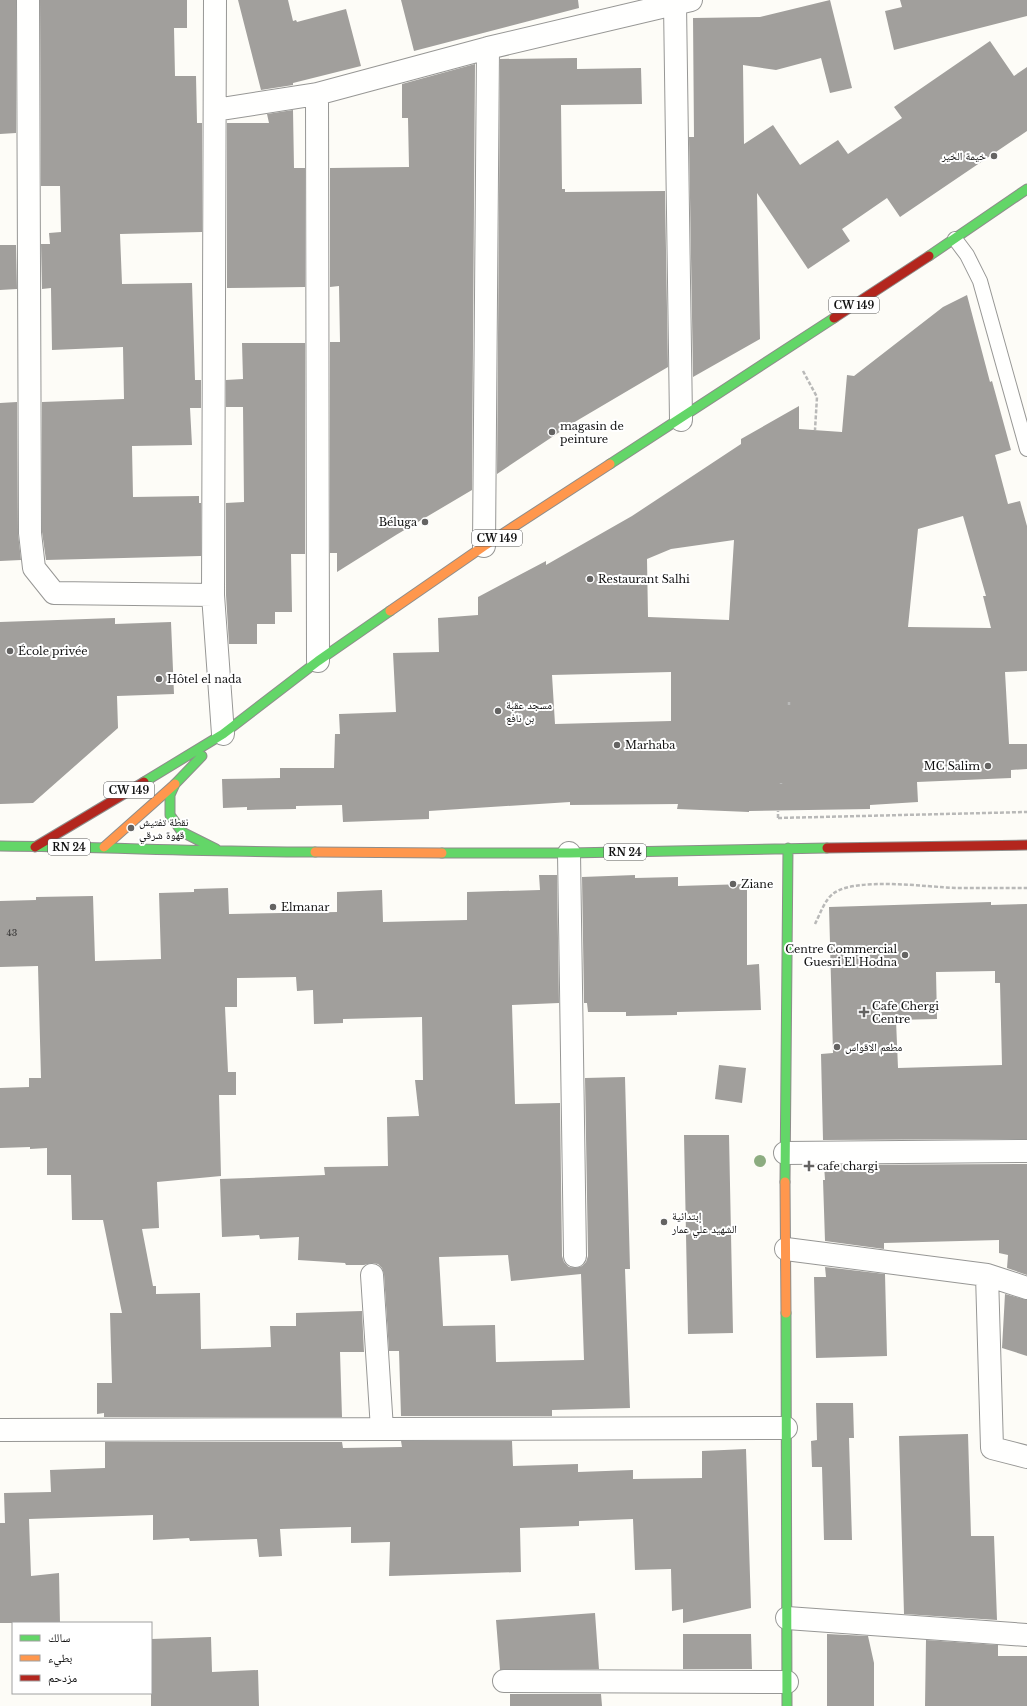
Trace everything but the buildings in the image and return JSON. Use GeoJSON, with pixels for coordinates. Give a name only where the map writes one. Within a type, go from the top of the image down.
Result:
{"type":"FeatureCollection","features":[{"type":"Feature","properties":{"kind":"main road","name":"CW 149"},"geometry":{"type":"LineString","coordinates":[[35,847],[223,734],[318,661],[484,546],[955,240],[1027,189]]}},
{"type":"Feature","properties":{"kind":"main road"},"geometry":{"type":"LineString","coordinates":[[104,847],[175,784],[223,734]]}},
{"type":"Feature","properties":{"kind":"main road"},"geometry":{"type":"LineString","coordinates":[[175,784],[170,795],[170,815],[182,832],[222,852]]}},
{"type":"Feature","properties":{"kind":"main road","name":"RN 24"},"geometry":{"type":"LineString","coordinates":[[0,846],[104,847],[222,852],[569,853],[1027,845]]}},
{"type":"Feature","properties":{"kind":"main road"},"geometry":{"type":"LineString","coordinates":[[787,1706],[786,1153],[788,848]]}},
{"type":"Feature","properties":{"kind":"street"},"geometry":{"type":"LineString","coordinates":[[28,0],[30,533],[34,568],[54,593],[213,595]]}},
{"type":"Feature","properties":{"kind":"street"},"geometry":{"type":"LineString","coordinates":[[215,0],[213,595],[223,734]]}},
{"type":"Feature","properties":{"kind":"street"},"geometry":{"type":"LineString","coordinates":[[215,110],[317,94],[488,48],[683,2],[680,420]]}},
{"type":"Feature","properties":{"kind":"street"},"geometry":{"type":"LineString","coordinates":[[484,546],[488,48]]}},
{"type":"Feature","properties":{"kind":"street"},"geometry":{"type":"LineString","coordinates":[[317,94],[318,661]]}},
{"type":"Feature","properties":{"kind":"street"},"geometry":{"type":"LineString","coordinates":[[569,853],[575,1256]]}},
{"type":"Feature","properties":{"kind":"street"},"geometry":{"type":"LineString","coordinates":[[786,1153],[1027,1151]]}},
{"type":"Feature","properties":{"kind":"street"},"geometry":{"type":"LineString","coordinates":[[786,1249],[987,1275],[1027,1288]]}},
{"type":"Feature","properties":{"kind":"street"},"geometry":{"type":"LineString","coordinates":[[372,1275],[382,1429]]}},
{"type":"Feature","properties":{"kind":"street"},"geometry":{"type":"LineString","coordinates":[[987,1275],[992,1448],[1027,1457]]}},
{"type":"Feature","properties":{"kind":"street"},"geometry":{"type":"LineString","coordinates":[[0,1430],[786,1428]]}},
{"type":"Feature","properties":{"kind":"street"},"geometry":{"type":"LineString","coordinates":[[787,1618],[1027,1635]]}},
{"type":"Feature","properties":{"kind":"street"},"geometry":{"type":"LineString","coordinates":[[504,1681],[787,1682]]}},
{"type":"Feature","properties":{"kind":"lane"},"geometry":{"type":"LineString","coordinates":[[955,240],[967,255],[980,281],[1027,449]]}},
{"type":"Feature","properties":{"kind":"path"},"geometry":{"type":"LineString","coordinates":[[791,347],[817,397],[815,430]]}},
{"type":"Feature","properties":{"kind":"path"},"geometry":{"type":"LineString","coordinates":[[778,814],[1027,812]]}},
{"type":"Feature","properties":{"kind":"path"},"geometry":{"type":"LineString","coordinates":[[815,932],[815,924],[824,905],[834,893],[854,886],[871,884],[957,888],[1027,888]]}},
{"type":"Feature","properties":{"kind":"traffic: fast"},"geometry":{"type":"LineString","coordinates":[[929,256],[1027,189]]}},
{"type":"Feature","properties":{"kind":"traffic: fast"},"geometry":{"type":"LineString","coordinates":[[610,464],[834,318]]}},
{"type":"Feature","properties":{"kind":"traffic: fast"},"geometry":{"type":"LineString","coordinates":[[144,782],[223,734],[318,661],[390,611]]}},
{"type":"Feature","properties":{"kind":"traffic: fast"},"geometry":{"type":"LineString","coordinates":[[202,756],[175,784],[170,795],[170,815],[182,832],[216,849]]}},
{"type":"Feature","properties":{"kind":"traffic: fast"},"geometry":{"type":"LineString","coordinates":[[0,846],[315,852]]}},
{"type":"Feature","properties":{"kind":"traffic: fast"},"geometry":{"type":"LineString","coordinates":[[785,1182],[788,848]]}},
{"type":"Feature","properties":{"kind":"traffic: fast"},"geometry":{"type":"LineString","coordinates":[[442,853],[569,853],[827,848]]}},
{"type":"Feature","properties":{"kind":"traffic: fast"},"geometry":{"type":"LineString","coordinates":[[786,1313],[787,1706]]}},
{"type":"Feature","properties":{"kind":"traffic: slow"},"geometry":{"type":"LineString","coordinates":[[390,611],[484,546],[610,464]]}},
{"type":"Feature","properties":{"kind":"traffic: slow"},"geometry":{"type":"LineString","coordinates":[[104,847],[175,784]]}},
{"type":"Feature","properties":{"kind":"traffic: slow"},"geometry":{"type":"LineString","coordinates":[[315,852],[442,853]]}},
{"type":"Feature","properties":{"kind":"traffic: slow"},"geometry":{"type":"LineString","coordinates":[[785,1182],[786,1313]]}},
{"type":"Feature","properties":{"kind":"traffic: jam"},"geometry":{"type":"LineString","coordinates":[[834,318],[929,256]]}},
{"type":"Feature","properties":{"kind":"traffic: jam"},"geometry":{"type":"LineString","coordinates":[[35,847],[144,782]]}},
{"type":"Feature","properties":{"kind":"traffic: jam"},"geometry":{"type":"LineString","coordinates":[[827,848],[1027,845]]}},
{"type":"Feature","properties":{"kind":"place","name":"خيمة الخير"},"geometry":{"type":"Point","coordinates":[994,156]}},
{"type":"Feature","properties":{"kind":"place","name":"magasin de peinture"},"geometry":{"type":"Point","coordinates":[552,432]}},
{"type":"Feature","properties":{"kind":"place","name":"Béluga"},"geometry":{"type":"Point","coordinates":[425,522]}},
{"type":"Feature","properties":{"kind":"place","name":"Restaurant Salhi"},"geometry":{"type":"Point","coordinates":[590,579]}},
{"type":"Feature","properties":{"kind":"place","name":"École privée"},"geometry":{"type":"Point","coordinates":[10,651]}},
{"type":"Feature","properties":{"kind":"place","name":"Hôtel el nada"},"geometry":{"type":"Point","coordinates":[159,679]}},
{"type":"Feature","properties":{"kind":"place","name":"مسجد عقبة بن نافع"},"geometry":{"type":"Point","coordinates":[498,711]}},
{"type":"Feature","properties":{"kind":"place","name":"Marhaba"},"geometry":{"type":"Point","coordinates":[617,745]}},
{"type":"Feature","properties":{"kind":"place","name":"MC Salim"},"geometry":{"type":"Point","coordinates":[988,766]}},
{"type":"Feature","properties":{"kind":"place","name":"نقطة تفتيش قهوة شرقي"},"geometry":{"type":"Point","coordinates":[131,828]}},
{"type":"Feature","properties":{"kind":"place","name":"Ziane"},"geometry":{"type":"Point","coordinates":[733,884]}},
{"type":"Feature","properties":{"kind":"place","name":"Elmanar"},"geometry":{"type":"Point","coordinates":[273,907]}},
{"type":"Feature","properties":{"kind":"place","name":"Centre Commercial Guesri El Hodna"},"geometry":{"type":"Point","coordinates":[905,955]}},
{"type":"Feature","properties":{"kind":"place","name":"Cafe Chergi Centre"},"geometry":{"type":"Point","coordinates":[864,1012]}},
{"type":"Feature","properties":{"kind":"place","name":"مطعم الاقواس"},"geometry":{"type":"Point","coordinates":[837,1047]}},
{"type":"Feature","properties":{"kind":"place","name":"cafe chargi"},"geometry":{"type":"Point","coordinates":[809,1166]}},
{"type":"Feature","properties":{"kind":"place","name":"إبتدائية الشهيد علي عمار"},"geometry":{"type":"Point","coordinates":[664,1222]}}]}
